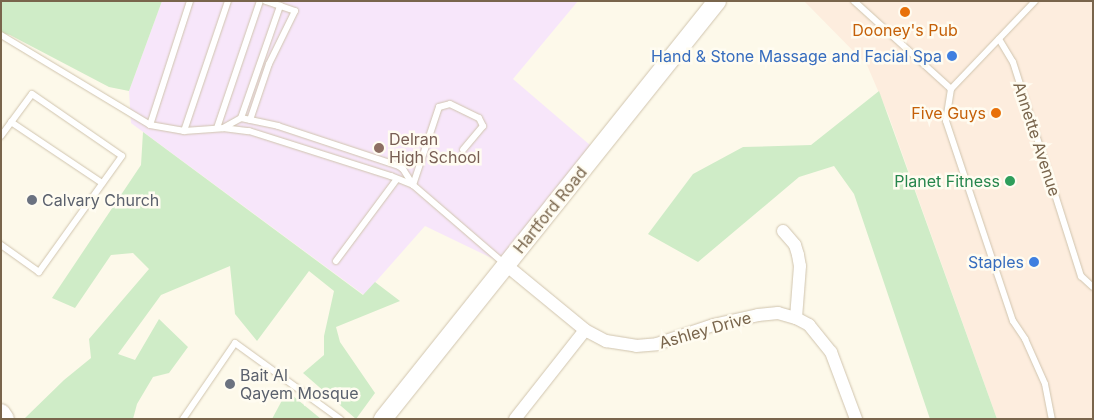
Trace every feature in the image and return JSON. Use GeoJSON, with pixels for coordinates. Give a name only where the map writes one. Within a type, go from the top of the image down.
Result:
{"type":"FeatureCollection","features":[{"type":"Feature","properties":{"kind":"main road","name":"Hartford Road"},"geometry":{"type":"LineString","coordinates":[[383,419],[717,1]]}},
{"type":"Feature","properties":{"kind":"main road"},"geometry":{"type":"LineString","coordinates":[[1,413],[5,419]]}},
{"type":"Feature","properties":{"kind":"street"},"geometry":{"type":"LineString","coordinates":[[783,231],[795,245],[800,266],[796,318]]}},
{"type":"Feature","properties":{"kind":"street","name":"Ashley Drive"},"geometry":{"type":"LineString","coordinates":[[506,265],[585,330],[606,341],[636,346],[657,344],[713,325],[758,314],[778,313],[796,318],[809,325],[831,352],[856,419]]}},
{"type":"Feature","properties":{"kind":"street"},"geometry":{"type":"LineString","coordinates":[[515,419],[585,330]]}},
{"type":"Feature","properties":{"kind":"lane"},"geometry":{"type":"LineString","coordinates":[[150,125],[190,1]]}},
{"type":"Feature","properties":{"kind":"lane"},"geometry":{"type":"LineString","coordinates":[[184,131],[228,1]]}},
{"type":"Feature","properties":{"kind":"lane"},"geometry":{"type":"LineString","coordinates":[[220,128],[260,1]]}},
{"type":"Feature","properties":{"kind":"lane"},"geometry":{"type":"LineString","coordinates":[[250,120],[272,57],[295,11],[266,1]]}},
{"type":"Feature","properties":{"kind":"lane"},"geometry":{"type":"LineString","coordinates":[[854,1],[952,88]]}},
{"type":"Feature","properties":{"kind":"lane"},"geometry":{"type":"LineString","coordinates":[[1035,1],[952,88],[946,121],[1013,321],[1025,339],[1045,384],[1052,419]]}},
{"type":"Feature","properties":{"kind":"lane"},"geometry":{"type":"LineString","coordinates":[[241,118],[280,6]]}},
{"type":"Feature","properties":{"kind":"lane"},"geometry":{"type":"LineString","coordinates":[[1,35],[150,125],[184,131],[220,128],[249,130],[413,185]]}},
{"type":"Feature","properties":{"kind":"lane","name":"Annette Avenue"},"geometry":{"type":"LineString","coordinates":[[999,40],[1012,62],[1081,276],[1093,287]]}},
{"type":"Feature","properties":{"kind":"lane"},"geometry":{"type":"LineString","coordinates":[[1,136],[32,94],[122,156],[39,272],[1,245]]}},
{"type":"Feature","properties":{"kind":"lane"},"geometry":{"type":"LineString","coordinates":[[413,185],[439,107],[450,104],[479,118],[483,126],[463,150]]}},
{"type":"Feature","properties":{"kind":"lane"},"geometry":{"type":"LineString","coordinates":[[220,128],[241,118],[278,126],[399,166],[403,168],[413,185],[506,265]]}},
{"type":"Feature","properties":{"kind":"lane"},"geometry":{"type":"LineString","coordinates":[[12,122],[102,183]]}},
{"type":"Feature","properties":{"kind":"lane"},"geometry":{"type":"LineString","coordinates":[[336,261],[397,179]]}},
{"type":"Feature","properties":{"kind":"lane"},"geometry":{"type":"LineString","coordinates":[[183,419],[235,343],[340,419]]}},
{"type":"Feature","properties":{"kind":"shaded area","name":"Delran High School"},"geometry":{"type":"Polygon","coordinates":[[[162,1],[578,1],[513,79],[597,151],[506,265],[425,226],[364,295],[131,123],[129,91],[162,1]]]}},
{"type":"Feature","properties":{"kind":"shaded area"},"geometry":{"type":"Polygon","coordinates":[[[804,1],[1093,1],[1093,419],[997,419],[888,114],[867,65],[804,1]]]}},
{"type":"Feature","properties":{"kind":"green space"},"geometry":{"type":"Polygon","coordinates":[[[1,1],[162,1],[129,91],[109,87],[10,35],[1,33],[1,1]]]}},
{"type":"Feature","properties":{"kind":"green space"},"geometry":{"type":"Polygon","coordinates":[[[879,91],[997,419],[930,419],[854,194],[834,166],[799,177],[698,262],[648,234],[693,174],[743,147],[811,145],[879,91]]]}},
{"type":"Feature","properties":{"kind":"green space"},"geometry":{"type":"Polygon","coordinates":[[[143,132],[363,295],[375,282],[400,301],[336,327],[340,342],[375,393],[356,419],[303,373],[324,355],[324,336],[334,291],[309,271],[257,341],[235,314],[230,266],[161,295],[118,354],[135,360],[159,319],[188,347],[169,373],[153,377],[137,404],[133,419],[24,419],[64,380],[91,358],[89,339],[149,269],[133,253],[111,255],[75,308],[52,298],[141,165],[143,132]]]}},
{"type":"Feature","properties":{"kind":"green space"},"geometry":{"type":"Polygon","coordinates":[[[287,391],[321,419],[272,419],[287,391]]]}},
{"type":"Feature","properties":{"kind":"place","name":"Dooney's Pub"},"geometry":{"type":"Point","coordinates":[905,12]}},
{"type":"Feature","properties":{"kind":"place","name":"Hand & Stone Massage and Facial Spa"},"geometry":{"type":"Point","coordinates":[952,56]}},
{"type":"Feature","properties":{"kind":"place","name":"Five Guys"},"geometry":{"type":"Point","coordinates":[996,113]}},
{"type":"Feature","properties":{"kind":"place","name":"Delran High School"},"geometry":{"type":"Point","coordinates":[379,148]}},
{"type":"Feature","properties":{"kind":"place","name":"Planet Fitness"},"geometry":{"type":"Point","coordinates":[1010,181]}},
{"type":"Feature","properties":{"kind":"place","name":"Calvary Church"},"geometry":{"type":"Point","coordinates":[32,200]}},
{"type":"Feature","properties":{"kind":"place","name":"Staples"},"geometry":{"type":"Point","coordinates":[1034,262]}},
{"type":"Feature","properties":{"kind":"place","name":"Bait Al Qayem Mosque"},"geometry":{"type":"Point","coordinates":[230,384]}}]}
